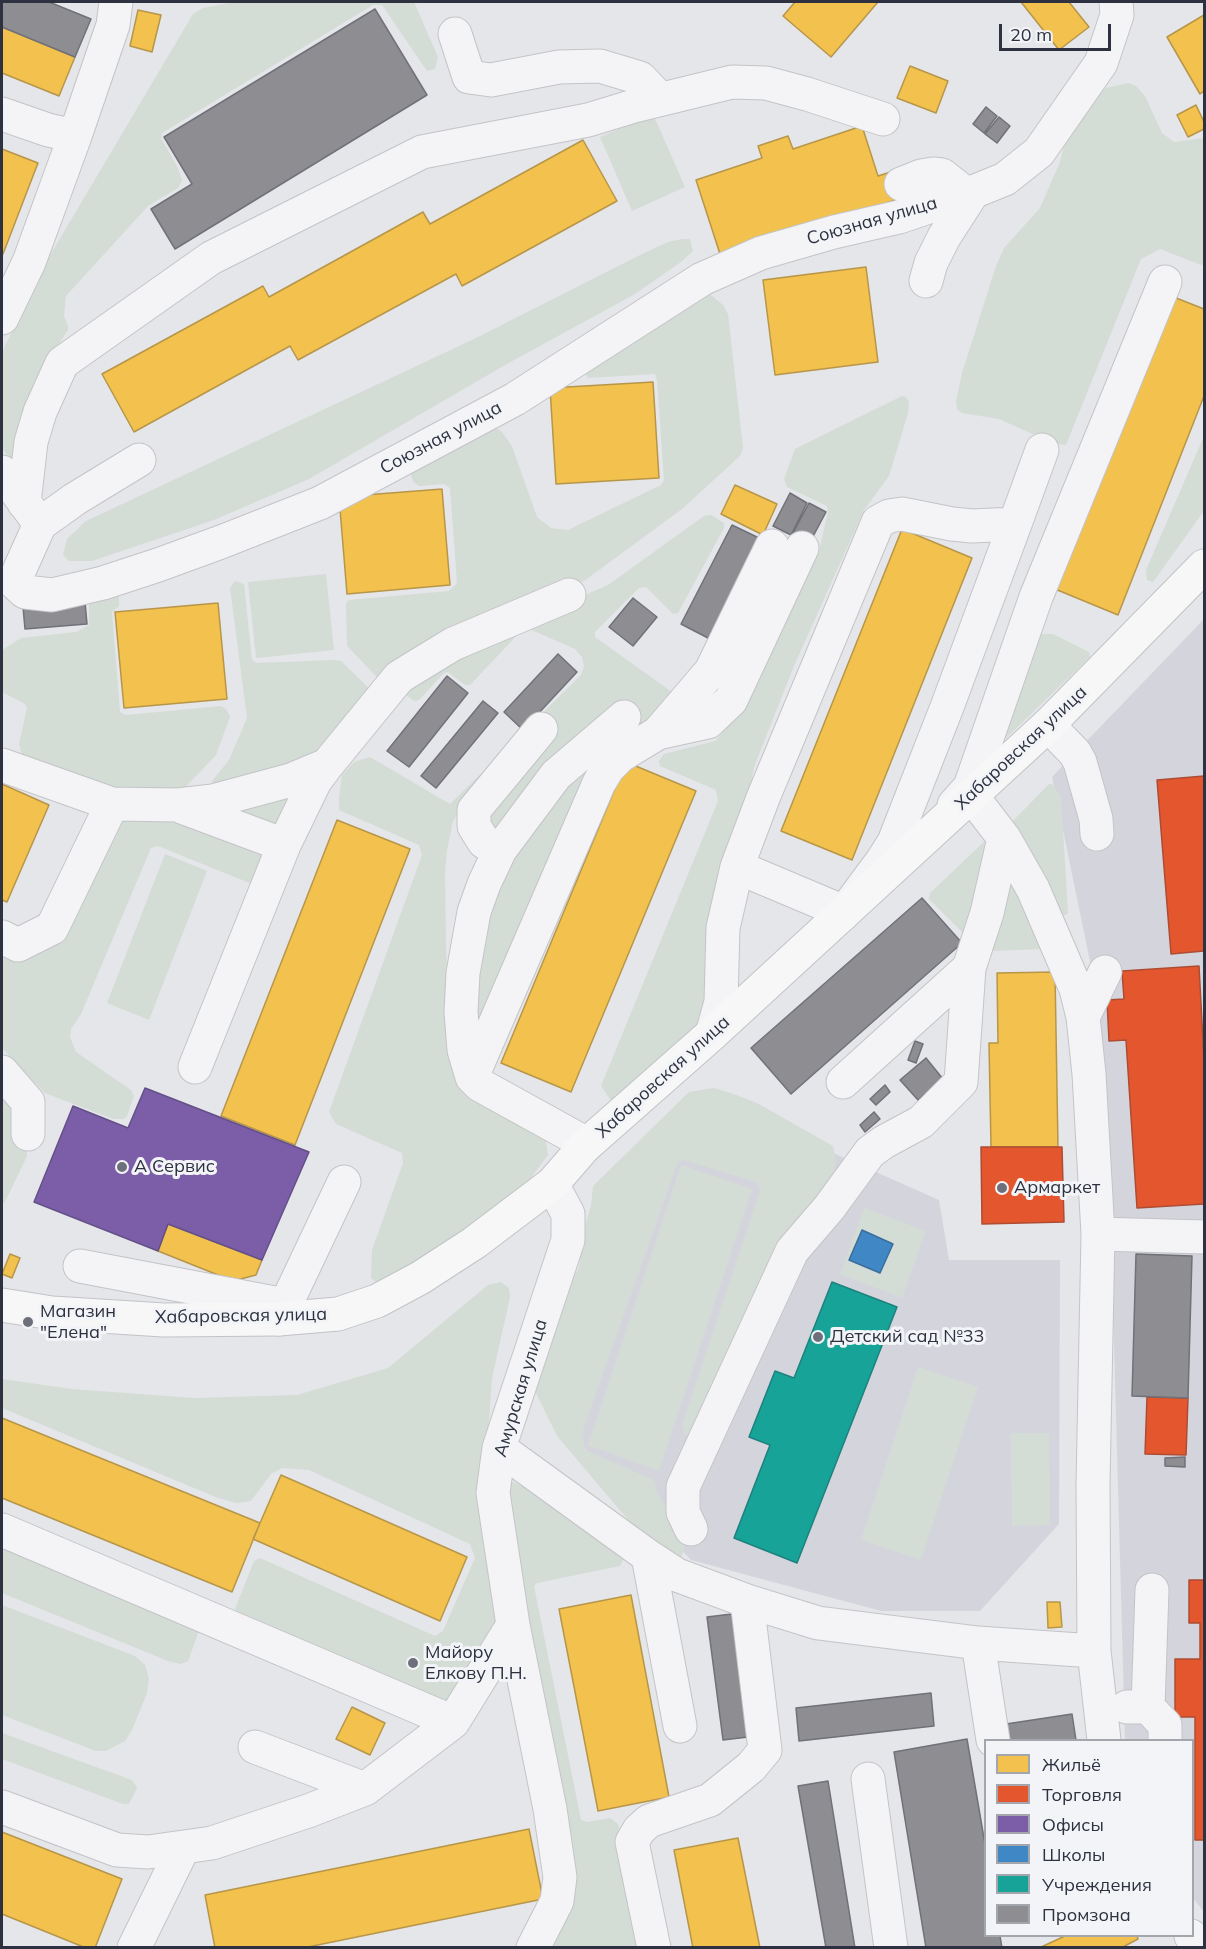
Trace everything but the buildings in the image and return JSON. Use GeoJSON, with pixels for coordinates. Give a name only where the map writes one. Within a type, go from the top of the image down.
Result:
{"type":"FeatureCollection","features":[{"type":"Feature","properties":{"kind":"main road","name":"Хабаровская улица"},"geometry":{"type":"LineString","coordinates":[[2,1305],[52,1313],[164,1320],[282,1312],[338,1314],[377,1301],[420,1278],[474,1243],[552,1184],[585,1146],[712,1034],[1048,725],[1204,566]]}},
{"type":"Feature","properties":{"kind":"street"},"geometry":{"type":"LineString","coordinates":[[2,318],[9,285],[29,262],[75,136],[113,25],[116,2]]}},
{"type":"Feature","properties":{"kind":"street"},"geometry":{"type":"LineString","coordinates":[[1058,125],[1101,63],[1117,15],[1116,2]]}},
{"type":"Feature","properties":{"kind":"street"},"geometry":{"type":"LineString","coordinates":[[455,34],[469,77],[491,80],[559,67],[600,66],[640,78],[660,99]]}},
{"type":"Feature","properties":{"kind":"street"},"geometry":{"type":"LineString","coordinates":[[1058,125],[1084,60]]}},
{"type":"Feature","properties":{"kind":"street"},"geometry":{"type":"LineString","coordinates":[[32,513],[31,442],[40,412],[62,363],[211,258],[422,152],[588,120],[660,99],[732,82],[766,83],[883,119]]}},
{"type":"Feature","properties":{"kind":"street"},"geometry":{"type":"LineString","coordinates":[[2,114],[75,136]]}},
{"type":"Feature","properties":{"kind":"street","name":"Союзная улица"},"geometry":{"type":"LineString","coordinates":[[32,513],[8,588],[25,592],[52,595],[103,584],[221,542],[309,507],[515,399],[702,279],[761,253],[898,217],[1005,179],[1039,152],[1058,125]]}},
{"type":"Feature","properties":{"kind":"street"},"geometry":{"type":"LineString","coordinates":[[901,184],[921,176],[942,175],[970,193],[944,237],[931,263],[926,281]]}},
{"type":"Feature","properties":{"kind":"street"},"geometry":{"type":"LineString","coordinates":[[931,831],[970,787],[1036,597],[1166,282]]}},
{"type":"Feature","properties":{"kind":"street"},"geometry":{"type":"LineString","coordinates":[[737,867],[832,907],[842,915],[894,842],[948,707],[1042,450]]}},
{"type":"Feature","properties":{"kind":"street"},"geometry":{"type":"LineString","coordinates":[[32,513],[75,499],[140,460]]}},
{"type":"Feature","properties":{"kind":"street"},"geometry":{"type":"LineString","coordinates":[[2,472],[32,513]]}},
{"type":"Feature","properties":{"kind":"street"},"geometry":{"type":"LineString","coordinates":[[712,1034],[721,1002],[723,928],[737,867],[763,798],[878,522],[889,516],[902,514],[972,526],[1015,524]]}},
{"type":"Feature","properties":{"kind":"street"},"geometry":{"type":"LineString","coordinates":[[472,1077],[599,783],[608,768],[620,756],[658,733],[708,722],[731,700],[787,547]]}},
{"type":"Feature","properties":{"kind":"street"},"geometry":{"type":"LineString","coordinates":[[195,1067],[284,845],[315,781],[327,765],[399,677],[453,644],[569,595]]}},
{"type":"Feature","properties":{"kind":"street"},"geometry":{"type":"LineString","coordinates":[[585,1146],[576,1138],[480,1085],[472,1077],[464,1050],[462,1022],[464,973],[474,912],[500,850],[556,775],[624,717]]}},
{"type":"Feature","properties":{"kind":"street"},"geometry":{"type":"LineString","coordinates":[[1048,725],[1075,753],[1080,762],[1096,819],[1096,834]]}},
{"type":"Feature","properties":{"kind":"street"},"geometry":{"type":"LineString","coordinates":[[500,850],[484,842],[474,826],[474,810],[541,729]]}},
{"type":"Feature","properties":{"kind":"street"},"geometry":{"type":"LineString","coordinates":[[2,765],[112,804],[178,805],[213,801],[291,780],[327,765]]}},
{"type":"Feature","properties":{"kind":"street"},"geometry":{"type":"LineString","coordinates":[[970,795],[1004,838],[1033,889],[1076,989],[1083,1017],[1089,1074],[1098,1234],[1093,1484],[1094,1651],[1104,1739]]}},
{"type":"Feature","properties":{"kind":"street"},"geometry":{"type":"LineString","coordinates":[[2,937],[18,945],[52,928],[112,804]]}},
{"type":"Feature","properties":{"kind":"street"},"geometry":{"type":"LineString","coordinates":[[178,805],[284,845]]}},
{"type":"Feature","properties":{"kind":"street"},"geometry":{"type":"LineString","coordinates":[[691,1529],[683,1512],[683,1487],[792,1251],[829,1208],[870,1152],[921,1122],[961,1082],[969,968],[987,913],[1004,838]]}},
{"type":"Feature","properties":{"kind":"street"},"geometry":{"type":"LineString","coordinates":[[843,1082],[969,968]]}},
{"type":"Feature","properties":{"kind":"street"},"geometry":{"type":"LineString","coordinates":[[1083,1017],[1105,972]]}},
{"type":"Feature","properties":{"kind":"street"},"geometry":{"type":"LineString","coordinates":[[2,1072],[28,1102],[28,1134]]}},
{"type":"Feature","properties":{"kind":"street"},"geometry":{"type":"LineString","coordinates":[[80,1266],[282,1312],[344,1182]]}},
{"type":"Feature","properties":{"kind":"street","name":"Амурская улица"},"geometry":{"type":"LineString","coordinates":[[533,1947],[557,1901],[560,1877],[550,1809],[513,1625],[492,1493],[499,1448],[568,1240],[568,1214],[552,1184]]}},
{"type":"Feature","properties":{"kind":"street"},"geometry":{"type":"LineString","coordinates":[[1098,1234],[1204,1237]]}},
{"type":"Feature","properties":{"kind":"street"},"geometry":{"type":"LineString","coordinates":[[499,1448],[677,1575],[747,1601],[818,1623],[978,1643],[1094,1651]]}},
{"type":"Feature","properties":{"kind":"street"},"geometry":{"type":"LineString","coordinates":[[2,1530],[453,1722]]}},
{"type":"Feature","properties":{"kind":"street"},"geometry":{"type":"LineString","coordinates":[[648,1556],[680,1726]]}},
{"type":"Feature","properties":{"kind":"street"},"geometry":{"type":"LineString","coordinates":[[1152,1590],[1148,1707],[1165,1725],[1165,1739]]}},
{"type":"Feature","properties":{"kind":"street"},"geometry":{"type":"LineString","coordinates":[[654,1947],[632,1842],[639,1830],[649,1821],[710,1800],[751,1767],[765,1750],[747,1601]]}},
{"type":"Feature","properties":{"kind":"street"},"geometry":{"type":"LineString","coordinates":[[2,1807],[117,1850],[148,1852],[212,1843],[308,1812],[365,1789],[453,1722],[513,1625]]}},
{"type":"Feature","properties":{"kind":"street"},"geometry":{"type":"LineString","coordinates":[[978,1643],[993,1739]]}},
{"type":"Feature","properties":{"kind":"street"},"geometry":{"type":"LineString","coordinates":[[1100,1707],[1148,1707]]}},
{"type":"Feature","properties":{"kind":"street"},"geometry":{"type":"LineString","coordinates":[[255,1747],[365,1789]]}},
{"type":"Feature","properties":{"kind":"street"},"geometry":{"type":"LineString","coordinates":[[868,1779],[891,1947]]}},
{"type":"Feature","properties":{"kind":"street"},"geometry":{"type":"LineString","coordinates":[[134,1947],[183,1848]]}},
{"type":"Feature","properties":{"kind":"shaded area"},"geometry":{"type":"Polygon","coordinates":[[[234,2],[414,2],[438,57],[435,69],[427,71],[382,5],[373,5],[162,133],[161,138],[178,168],[182,181],[178,188],[148,206],[66,296],[64,316],[68,330],[48,361],[14,460],[10,459],[2,448],[2,352],[49,257],[193,14],[203,8],[234,2]]]}},
{"type":"Feature","properties":{"kind":"shaded area"},"geometry":{"type":"Polygon","coordinates":[[[1128,83],[1136,86],[1145,96],[1162,133],[1174,142],[1204,138],[1204,266],[1160,249],[1141,259],[1066,445],[1053,443],[999,419],[962,413],[957,409],[956,402],[962,373],[996,266],[1004,248],[1040,208],[1060,162],[1064,145],[1081,113],[1106,88],[1128,83]]]}},
{"type":"Feature","properties":{"kind":"shaded area"},"geometry":{"type":"Polygon","coordinates":[[[653,114],[685,187],[632,211],[600,137],[653,114]]]}},
{"type":"Feature","properties":{"kind":"shaded area"},"geometry":{"type":"Polygon","coordinates":[[[690,239],[693,251],[635,294],[505,365],[309,479],[214,520],[92,561],[69,561],[63,555],[67,539],[86,521],[474,339],[638,256],[668,242],[690,239]]]}},
{"type":"Feature","properties":{"kind":"shaded area"},"geometry":{"type":"Polygon","coordinates":[[[704,289],[723,305],[728,314],[743,448],[740,456],[682,509],[584,581],[493,615],[378,678],[347,646],[346,603],[349,600],[449,591],[457,583],[450,488],[444,484],[419,486],[413,482],[410,472],[493,425],[502,432],[512,446],[537,517],[551,528],[568,530],[661,485],[664,480],[655,374],[588,378],[586,374],[597,361],[704,289]]]}},
{"type":"Feature","properties":{"kind":"shaded area"},"geometry":{"type":"Polygon","coordinates":[[[902,396],[906,397],[909,402],[908,413],[889,476],[864,510],[794,666],[754,767],[708,1018],[613,1103],[601,1086],[718,801],[716,790],[660,766],[659,761],[664,754],[715,741],[746,707],[819,551],[828,512],[827,506],[787,487],[784,479],[795,449],[902,396]]]}},
{"type":"Feature","properties":{"kind":"shaded area"},"geometry":{"type":"Polygon","coordinates":[[[1204,436],[1204,511],[1153,582],[1147,580],[1146,570],[1204,436]]]}},
{"type":"Feature","properties":{"kind":"shaded area"},"geometry":{"type":"Polygon","coordinates":[[[711,515],[724,523],[724,528],[678,613],[673,614],[646,587],[639,588],[595,632],[595,637],[676,695],[638,730],[499,834],[465,806],[453,821],[445,874],[446,951],[453,1054],[544,1131],[548,1155],[521,1191],[450,1246],[377,1283],[371,1278],[372,1250],[403,1163],[402,1153],[336,1124],[329,1112],[422,855],[419,845],[339,810],[342,775],[354,762],[370,757],[450,804],[581,675],[584,666],[582,657],[575,649],[527,628],[522,630],[470,685],[465,685],[448,672],[444,673],[419,700],[414,701],[401,691],[539,615],[608,585],[704,516],[711,515]]]}},
{"type":"Feature","properties":{"kind":"shaded area"},"geometry":{"type":"Polygon","coordinates":[[[326,574],[334,650],[256,658],[248,582],[326,574]]]}},
{"type":"Feature","properties":{"kind":"shaded area"},"geometry":{"type":"Polygon","coordinates":[[[235,581],[244,584],[252,660],[257,663],[341,661],[373,692],[323,754],[214,787],[212,781],[229,760],[247,718],[230,588],[235,581]]]}},
{"type":"Feature","properties":{"kind":"shaded area"},"geometry":{"type":"Polygon","coordinates":[[[119,590],[119,606],[112,612],[120,712],[126,715],[221,706],[226,709],[230,717],[216,755],[177,796],[121,799],[22,755],[19,744],[27,708],[25,704],[2,692],[2,650],[21,638],[76,632],[89,625],[89,600],[119,590]]]}},
{"type":"Feature","properties":{"kind":"shaded area"},"geometry":{"type":"Polygon","coordinates":[[[1204,619],[1204,1912],[1194,1899],[1194,1739],[1125,1739],[1109,1164],[1093,976],[1052,777],[1204,619]]]}},
{"type":"Feature","properties":{"kind":"shaded area"},"geometry":{"type":"Polygon","coordinates":[[[1042,634],[1053,634],[1089,652],[1090,657],[1001,743],[1035,642],[1042,634]]]}},
{"type":"Feature","properties":{"kind":"shaded area"},"geometry":{"type":"Polygon","coordinates":[[[608,734],[482,1029],[469,1002],[498,869],[608,734]]]}},
{"type":"Feature","properties":{"kind":"shaded area"},"geometry":{"type":"Polygon","coordinates":[[[300,784],[281,828],[214,808],[300,784]]]}},
{"type":"Feature","properties":{"kind":"shaded area"},"geometry":{"type":"Polygon","coordinates":[[[1049,784],[1052,784],[1061,796],[1068,913],[1066,915],[1057,914],[1006,828],[1049,784]]]}},
{"type":"Feature","properties":{"kind":"shaded area"},"geometry":{"type":"Polygon","coordinates":[[[164,814],[256,846],[261,855],[261,871],[252,884],[158,846],[151,848],[81,1014],[71,1029],[70,1037],[76,1052],[131,1090],[134,1096],[127,1116],[124,1119],[113,1119],[45,1093],[2,1048],[2,945],[30,958],[57,943],[116,815],[164,814]]]}},
{"type":"Feature","properties":{"kind":"shaded area"},"geometry":{"type":"Polygon","coordinates":[[[990,836],[965,935],[929,899],[930,893],[990,836]]]}},
{"type":"Feature","properties":{"kind":"shaded area"},"geometry":{"type":"Polygon","coordinates":[[[165,854],[207,871],[149,1020],[107,1003],[165,854]]]}},
{"type":"Feature","properties":{"kind":"shaded area"},"geometry":{"type":"Polygon","coordinates":[[[1011,869],[1044,949],[989,951],[1011,869]]]}},
{"type":"Feature","properties":{"kind":"shaded area"},"geometry":{"type":"Polygon","coordinates":[[[2,1084],[25,1137],[27,1156],[5,1202],[2,1203],[2,1084]]]}},
{"type":"Feature","properties":{"kind":"shaded area"},"geometry":{"type":"Polygon","coordinates":[[[714,1088],[757,1103],[833,1146],[836,1162],[832,1174],[800,1218],[690,1433],[685,1435],[682,1425],[760,1191],[756,1182],[684,1160],[678,1162],[583,1430],[585,1450],[654,1480],[657,1493],[683,1535],[685,1548],[680,1560],[646,1541],[557,1436],[533,1387],[543,1340],[579,1267],[583,1233],[591,1206],[593,1186],[689,1092],[714,1088]]]}},
{"type":"Feature","properties":{"kind":"shaded area","name":"Детский сад №33"},"geometry":{"type":"Polygon","coordinates":[[[707,1097],[939,1200],[949,1260],[1060,1260],[1059,1524],[980,1611],[881,1611],[691,1560],[553,1415],[707,1097]]]}},
{"type":"Feature","properties":{"kind":"shaded area"},"geometry":{"type":"Polygon","coordinates":[[[681,1165],[752,1189],[659,1471],[588,1445],[681,1165]]]}},
{"type":"Feature","properties":{"kind":"shaded area"},"geometry":{"type":"Polygon","coordinates":[[[864,1208],[926,1231],[902,1298],[840,1274],[864,1208]]]}},
{"type":"Feature","properties":{"kind":"shaded area"},"geometry":{"type":"Polygon","coordinates":[[[501,1282],[509,1288],[510,1297],[492,1378],[485,1476],[499,1618],[449,1702],[443,1705],[239,1619],[235,1609],[254,1561],[260,1558],[435,1636],[443,1631],[475,1558],[470,1544],[309,1470],[282,1468],[271,1474],[251,1501],[237,1503],[218,1498],[2,1408],[2,1379],[72,1389],[194,1398],[297,1395],[388,1368],[488,1285],[501,1282]]]}},
{"type":"Feature","properties":{"kind":"shaded area"},"geometry":{"type":"Polygon","coordinates":[[[918,1367],[978,1387],[921,1560],[861,1540],[918,1367]]]}},
{"type":"Feature","properties":{"kind":"shaded area"},"geometry":{"type":"Polygon","coordinates":[[[1011,1433],[1049,1433],[1050,1525],[1012,1526],[1011,1433]]]}},
{"type":"Feature","properties":{"kind":"shaded area"},"geometry":{"type":"Polygon","coordinates":[[[503,1479],[538,1495],[624,1558],[620,1566],[537,1583],[534,1586],[581,1820],[587,1822],[610,1818],[617,1823],[621,1831],[644,1947],[543,1947],[552,1930],[503,1479]]]}},
{"type":"Feature","properties":{"kind":"shaded area"},"geometry":{"type":"Polygon","coordinates":[[[2,1543],[199,1631],[188,1661],[180,1664],[168,1661],[2,1593],[2,1543]]]}},
{"type":"Feature","properties":{"kind":"shaded area"},"geometry":{"type":"Polygon","coordinates":[[[2,1605],[135,1656],[145,1665],[149,1678],[147,1693],[125,1741],[106,1751],[96,1751],[2,1715],[2,1605]]]}},
{"type":"Feature","properties":{"kind":"shaded area"},"geometry":{"type":"Polygon","coordinates":[[[2,1733],[132,1780],[137,1788],[129,1804],[123,1804],[2,1759],[2,1733]]]}},
{"type":"Feature","properties":{"kind":"place","name":"А Сервис"},"geometry":{"type":"Point","coordinates":[122,1167]}},
{"type":"Feature","properties":{"kind":"place","name":"Армаркет"},"geometry":{"type":"Point","coordinates":[1002,1188]}},
{"type":"Feature","properties":{"kind":"place","name":"Магазин \"Елена\""},"geometry":{"type":"Point","coordinates":[28,1322]}},
{"type":"Feature","properties":{"kind":"place","name":"Детский сад №33"},"geometry":{"type":"Point","coordinates":[818,1337]}},
{"type":"Feature","properties":{"kind":"place","name":"Майору Елкову П.Н."},"geometry":{"type":"Point","coordinates":[413,1663]}}]}
